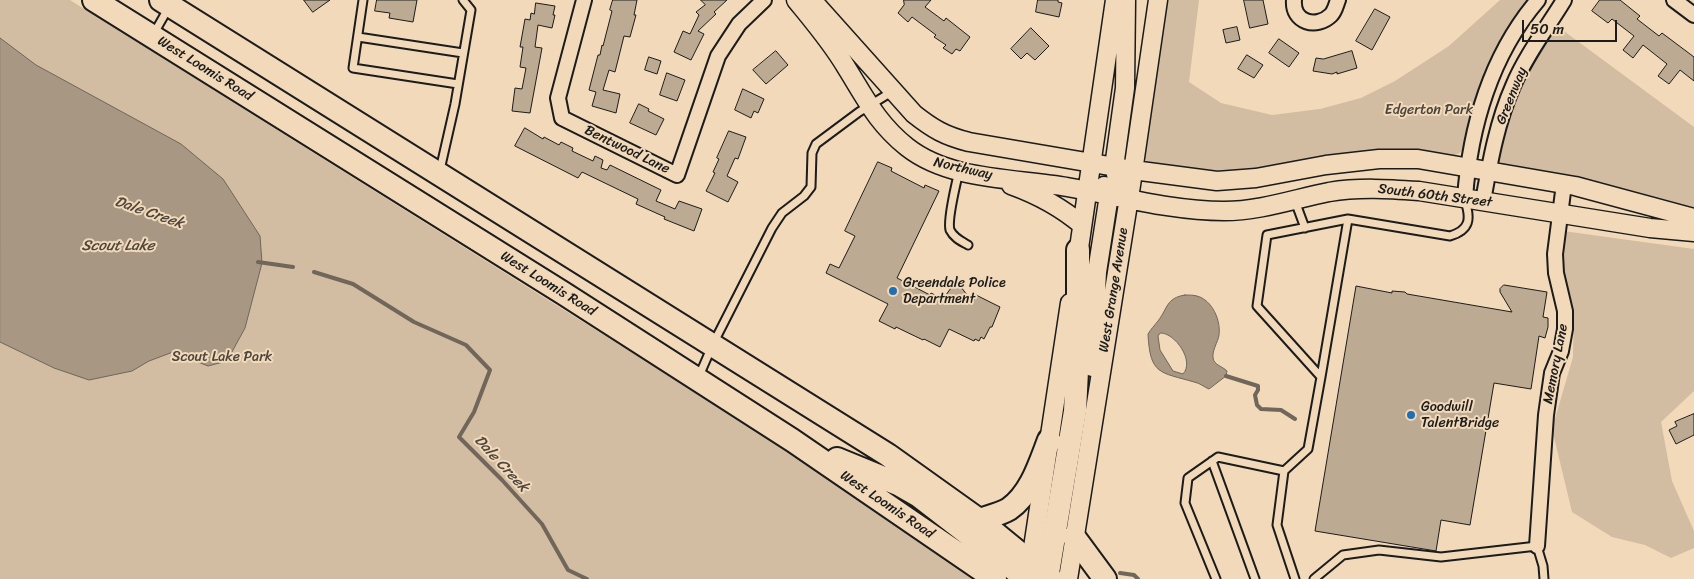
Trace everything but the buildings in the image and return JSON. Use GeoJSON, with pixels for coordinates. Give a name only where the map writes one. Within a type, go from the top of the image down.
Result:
{"type":"FeatureCollection","features":[{"type":"Feature","properties":{"kind":"main road","name":"West Loomis Road"},"geometry":{"type":"LineString","coordinates":[[94,0],[698,379],[792,440],[995,579]]}},
{"type":"Feature","properties":{"kind":"main road"},"geometry":{"type":"LineString","coordinates":[[168,2],[888,455],[980,520],[1042,577]]}},
{"type":"Feature","properties":{"kind":"main road"},"geometry":{"type":"LineString","coordinates":[[428,208],[444,176]]}},
{"type":"Feature","properties":{"kind":"main road"},"geometry":{"type":"LineString","coordinates":[[1042,577],[1075,410],[1078,351],[1078,250]]}},
{"type":"Feature","properties":{"kind":"main road"},"geometry":{"type":"LineString","coordinates":[[792,440],[898,484],[1042,577]]}},
{"type":"Feature","properties":{"kind":"main road"},"geometry":{"type":"LineString","coordinates":[[980,520],[1008,510],[1022,495],[1034,479],[1049,440]]}},
{"type":"Feature","properties":{"kind":"main road"},"geometry":{"type":"LineString","coordinates":[[1074,537],[1106,579]]}},
{"type":"Feature","properties":{"kind":"street","name":"Bentwood Lane"},"geometry":{"type":"LineString","coordinates":[[584,0],[558,98],[562,118],[677,175],[718,56],[739,24],[764,0]]}},
{"type":"Feature","properties":{"kind":"street","name":"Northway"},"geometry":{"type":"LineString","coordinates":[[796,0],[826,36],[868,105],[886,129],[909,149],[928,161],[959,171],[1088,191]]}},
{"type":"Feature","properties":{"kind":"street","name":"Northway"},"geometry":{"type":"LineString","coordinates":[[812,0],[914,114],[931,127],[949,137],[970,142],[1092,163]]}},
{"type":"Feature","properties":{"kind":"street"},"geometry":{"type":"LineString","coordinates":[[1042,577],[1049,440],[1088,191],[1115,0]]}},
{"type":"Feature","properties":{"kind":"street"},"geometry":{"type":"LineString","coordinates":[[1126,0],[1125,88],[1114,167],[1128,199]]}},
{"type":"Feature","properties":{"kind":"street","name":"West Grange Avenue"},"geometry":{"type":"LineString","coordinates":[[1042,577],[1074,537],[1133,170],[1158,0]]}},
{"type":"Feature","properties":{"kind":"street"},"geometry":{"type":"LineString","coordinates":[[1294,0],[1295,14],[1300,19],[1312,22],[1326,18],[1331,14],[1338,0]]}},
{"type":"Feature","properties":{"kind":"street","name":"Greenway"},"geometry":{"type":"LineString","coordinates":[[1465,198],[1467,167],[1480,109],[1492,76],[1517,29],[1538,0]]}},
{"type":"Feature","properties":{"kind":"street","name":"Greenway"},"geometry":{"type":"LineString","coordinates":[[1483,201],[1492,150],[1513,85],[1524,63],[1564,0]]}},
{"type":"Feature","properties":{"kind":"street"},"geometry":{"type":"LineString","coordinates":[[1674,0],[1694,15]]}},
{"type":"Feature","properties":{"kind":"street"},"geometry":{"type":"LineString","coordinates":[[1092,163],[1217,180],[1256,178],[1326,165],[1379,158],[1418,159],[1564,184],[1694,218]]}},
{"type":"Feature","properties":{"kind":"street"},"geometry":{"type":"LineString","coordinates":[[1091,431],[1095,296],[1097,272],[1110,195],[1092,163]]}},
{"type":"Feature","properties":{"kind":"street"},"geometry":{"type":"LineString","coordinates":[[990,176],[1023,189],[1065,212],[1082,225]]}},
{"type":"Feature","properties":{"kind":"street","name":"Memory Lane"},"geometry":{"type":"LineString","coordinates":[[1537,546],[1546,415],[1552,373],[1561,351],[1565,329],[1565,311],[1556,273],[1555,254],[1564,184]]}},
{"type":"Feature","properties":{"kind":"street","name":"South 60th Street"},"geometry":{"type":"LineString","coordinates":[[1088,191],[1182,208],[1225,211],[1271,206],[1329,192],[1381,188],[1419,191],[1650,228],[1694,232]]}},
{"type":"Feature","properties":{"kind":"lane"},"geometry":{"type":"LineString","coordinates":[[364,0],[353,68],[458,84]]}},
{"type":"Feature","properties":{"kind":"lane"},"geometry":{"type":"LineString","coordinates":[[444,176],[471,10],[463,0]]}},
{"type":"Feature","properties":{"kind":"lane"},"geometry":{"type":"LineString","coordinates":[[152,37],[168,2]]}},
{"type":"Feature","properties":{"kind":"lane"},"geometry":{"type":"LineString","coordinates":[[358,37],[463,54]]}},
{"type":"Feature","properties":{"kind":"lane"},"geometry":{"type":"LineString","coordinates":[[698,379],[713,344],[772,228],[782,213],[804,196],[811,187],[812,153],[816,144],[868,105],[893,90]]}},
{"type":"Feature","properties":{"kind":"lane"},"geometry":{"type":"LineString","coordinates":[[959,171],[950,220],[950,230],[958,240],[968,245]]}},
{"type":"Feature","properties":{"kind":"lane"},"geometry":{"type":"LineString","coordinates":[[1321,377],[1257,306],[1268,236],[1348,219],[1450,236],[1459,234],[1465,229],[1468,222],[1468,209],[1465,198]]}},
{"type":"Feature","properties":{"kind":"lane"},"geometry":{"type":"LineString","coordinates":[[1295,201],[1305,228]]}},
{"type":"Feature","properties":{"kind":"lane"},"geometry":{"type":"LineString","coordinates":[[1295,579],[1277,525],[1284,471],[1308,449],[1348,219]]}},
{"type":"Feature","properties":{"kind":"lane"},"geometry":{"type":"LineString","coordinates":[[1216,579],[1185,503],[1188,478],[1218,457],[1284,471]]}},
{"type":"Feature","properties":{"kind":"lane"},"geometry":{"type":"LineString","coordinates":[[1212,461],[1255,579]]}},
{"type":"Feature","properties":{"kind":"lane"},"geometry":{"type":"LineString","coordinates":[[1314,579],[1343,555],[1379,550],[1441,557],[1537,546],[1543,566],[1544,579]]}},
{"type":"Feature","properties":{"kind":"green space","name":"Scout Lake Park"},"geometry":{"type":"Polygon","coordinates":[[[0,0],[70,0],[795,455],[975,579],[0,579],[0,0]]]}},
{"type":"Feature","properties":{"kind":"green space","name":"Edgerton Park"},"geometry":{"type":"Polygon","coordinates":[[[1168,0],[1199,0],[1189,82],[1221,103],[1272,115],[1320,109],[1361,98],[1395,81],[1449,46],[1500,0],[1529,0],[1503,39],[1480,90],[1462,151],[1458,154],[1451,156],[1390,150],[1349,153],[1269,167],[1210,171],[1152,165],[1146,161],[1144,156],[1168,0]]]}},
{"type":"Feature","properties":{"kind":"green space"},"geometry":{"type":"Polygon","coordinates":[[[1557,26],[1694,127],[1694,209],[1578,178],[1504,165],[1498,160],[1505,125],[1525,74],[1557,26]]]}},
{"type":"Feature","properties":{"kind":"green space"},"geometry":{"type":"Polygon","coordinates":[[[1563,231],[1694,249],[1694,391],[1661,422],[1672,481],[1694,531],[1694,548],[1671,558],[1645,545],[1612,537],[1572,512],[1552,429],[1573,357],[1574,308],[1561,263],[1563,231]]]}},
{"type":"Feature","properties":{"kind":"water","name":"Scout Lake"},"geometry":{"type":"Polygon","coordinates":[[[0,38],[36,65],[181,144],[223,179],[260,236],[262,263],[245,328],[227,361],[208,366],[173,352],[149,361],[132,371],[89,380],[54,368],[0,342],[0,38]]]}},
{"type":"Feature","properties":{"kind":"water"},"geometry":{"type":"Polygon","coordinates":[[[1191,295],[1202,298],[1211,306],[1219,323],[1219,335],[1213,352],[1213,358],[1217,364],[1227,371],[1226,376],[1209,389],[1159,370],[1154,365],[1151,357],[1148,334],[1168,304],[1179,296],[1191,295]],[[1161,333],[1158,336],[1160,350],[1173,371],[1183,374],[1187,362],[1185,355],[1177,343],[1166,334],[1161,333]]]}},
{"type":"Feature","properties":{"kind":"waterway","name":"Dale Creek"},"geometry":{"type":"LineString","coordinates":[[258,262],[293,267]]}},
{"type":"Feature","properties":{"kind":"waterway","name":"Dale Creek"},"geometry":{"type":"LineString","coordinates":[[314,272],[353,284],[414,322],[466,345],[490,370],[474,412],[459,437],[542,524],[568,570],[587,579]]}},
{"type":"Feature","properties":{"kind":"waterway"},"geometry":{"type":"LineString","coordinates":[[1226,376],[1258,386],[1255,395],[1257,405],[1261,409],[1281,410],[1295,419]]}},
{"type":"Feature","properties":{"kind":"waterway"},"geometry":{"type":"LineString","coordinates":[[1120,573],[1134,575],[1138,579]]}},
{"type":"Feature","properties":{"kind":"place","name":"Greendale Police Department"},"geometry":{"type":"Point","coordinates":[893,291]}},
{"type":"Feature","properties":{"kind":"place","name":"Goodwill TalentBridge"},"geometry":{"type":"Point","coordinates":[1411,415]}}]}
